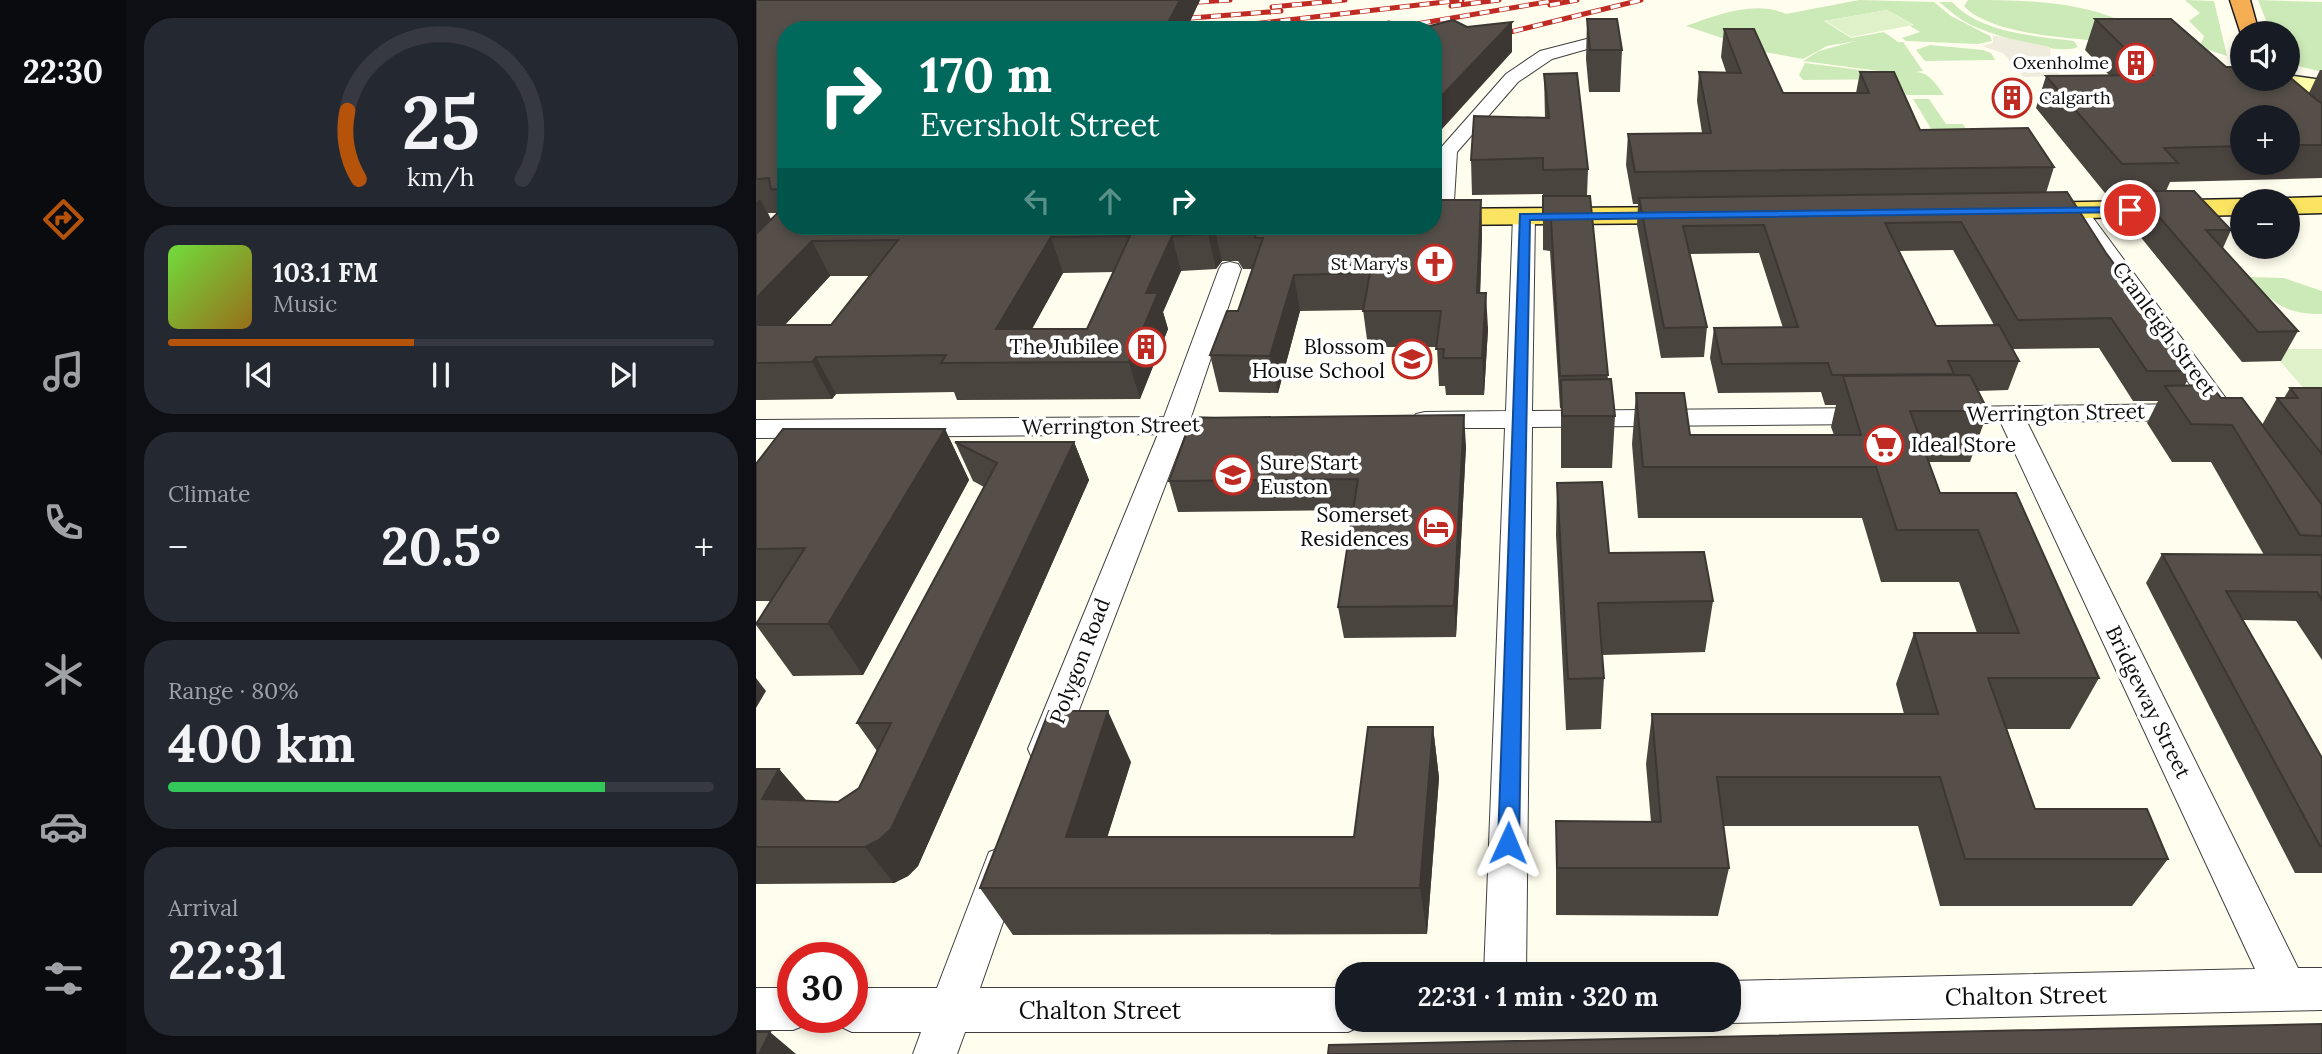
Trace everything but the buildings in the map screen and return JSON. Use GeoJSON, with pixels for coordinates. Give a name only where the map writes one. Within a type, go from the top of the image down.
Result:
{"type":"FeatureCollection","features":[{"type":"Feature","properties":{"kind":"highway"},"geometry":{"type":"LineString","coordinates":[[2240,0],[2246,21]]}},
{"type":"Feature","properties":{"kind":"highway"},"geometry":{"type":"LineString","coordinates":[[2275,91],[2286,104]]}},
{"type":"Feature","properties":{"kind":"main road"},"geometry":{"type":"LineString","coordinates":[[2300,206],[2322,205]]}},
{"type":"Feature","properties":{"kind":"main road"},"geometry":{"type":"LineString","coordinates":[[1999,211],[2230,207]]}},
{"type":"Feature","properties":{"kind":"main road"},"geometry":{"type":"LineString","coordinates":[[1442,217],[1713,215]]}},
{"type":"Feature","properties":{"kind":"street"},"geometry":{"type":"LineString","coordinates":[[1442,184],[1448,151],[1512,78],[1546,55],[1606,39]]}},
{"type":"Feature","properties":{"kind":"street"},"geometry":{"type":"LineString","coordinates":[[2300,84],[2322,87]]}},
{"type":"Feature","properties":{"kind":"street","name":"Cranleigh Street"},"geometry":{"type":"LineString","coordinates":[[2078,211],[2243,440]]}},
{"type":"Feature","properties":{"kind":"street"},"geometry":{"type":"LineString","coordinates":[[1505,962],[1524,216]]}},
{"type":"Feature","properties":{"kind":"street","name":"Polygon Road"},"geometry":{"type":"LineString","coordinates":[[1034,782],[1086,643],[1175,426],[1230,269]]}},
{"type":"Feature","properties":{"kind":"street","name":"Werrington Street"},"geometry":{"type":"LineString","coordinates":[[1398,421],[2222,411]]}},
{"type":"Feature","properties":{"kind":"street","name":"Bridgeway Street"},"geometry":{"type":"LineString","coordinates":[[2010,414],[2304,990]]}},
{"type":"Feature","properties":{"kind":"street","name":"Werrington Street"},"geometry":{"type":"LineString","coordinates":[[756,429],[1250,424]]}},
{"type":"Feature","properties":{"kind":"street"},"geometry":{"type":"LineString","coordinates":[[935,1054],[1016,832]]}},
{"type":"Feature","properties":{"kind":"street","name":"Chalton Street"},"geometry":{"type":"LineString","coordinates":[[1741,1002],[2304,990]]}},
{"type":"Feature","properties":{"kind":"street"},"geometry":{"type":"LineString","coordinates":[[756,1009],[777,1009]]}},
{"type":"Feature","properties":{"kind":"street","name":"Chalton Street"},"geometry":{"type":"LineString","coordinates":[[868,1010],[1335,1010]]}},
{"type":"Feature","properties":{"kind":"green space"},"geometry":{"type":"Polygon","coordinates":[[[1859,0],[1934,2],[1951,16],[1990,36],[1992,41],[1978,44],[1906,41],[1902,38],[1920,32],[1910,26],[1914,25],[1887,10],[1824,21],[1851,38],[1884,32],[1898,42],[1903,42],[1923,71],[1915,72],[1928,76],[1944,95],[1906,95],[1897,79],[1803,80],[1799,75],[1805,63],[1894,73],[1803,61],[1819,51],[1856,41],[1827,46],[1803,59],[1764,52],[1686,26],[1748,9],[1761,8],[1786,14],[1859,0]]]}},
{"type":"Feature","properties":{"kind":"green space"},"geometry":{"type":"Polygon","coordinates":[[[1968,0],[2066,5],[2122,21],[2096,41],[2045,35],[1990,22],[1964,6],[1968,0]]]}},
{"type":"Feature","properties":{"kind":"green space"},"geometry":{"type":"Polygon","coordinates":[[[2185,0],[2214,1],[2227,56],[2200,47],[2204,36],[2189,21],[2200,13],[2185,0]]]}},
{"type":"Feature","properties":{"kind":"green space"},"geometry":{"type":"Polygon","coordinates":[[[2258,0],[2322,2],[2322,72],[2300,66],[2300,21],[2266,21],[2258,0]]]}},
{"type":"Feature","properties":{"kind":"green space"},"geometry":{"type":"Polygon","coordinates":[[[1939,2],[1952,2],[1964,12],[1993,27],[2025,35],[2074,41],[2078,47],[2055,49],[2009,39],[1971,25],[1939,2]]]}},
{"type":"Feature","properties":{"kind":"green space"},"geometry":{"type":"Polygon","coordinates":[[[1887,10],[1913,25],[1851,37],[1825,21],[1887,10]]]}},
{"type":"Feature","properties":{"kind":"green space"},"geometry":{"type":"Polygon","coordinates":[[[1930,45],[1983,50],[1991,53],[1995,60],[1925,61],[1916,50],[1930,45]]]}},
{"type":"Feature","properties":{"kind":"green space"},"geometry":{"type":"Polygon","coordinates":[[[1913,99],[1929,99],[1946,124],[1963,124],[1974,141],[1939,142],[1913,99]]]}},
{"type":"Feature","properties":{"kind":"green space"},"geometry":{"type":"Polygon","coordinates":[[[2248,277],[2284,278],[2322,291],[2322,314],[2298,312],[2280,305],[2248,277]]]}},
{"type":"Feature","properties":{"kind":"green space"},"geometry":{"type":"Polygon","coordinates":[[[2269,349],[2322,349],[2322,409],[2269,349]]]}},
{"type":"Feature","properties":{"kind":"shaded area"},"geometry":{"type":"Polygon","coordinates":[[[1993,35],[2050,47],[2051,61],[2060,76],[2024,77],[2003,53],[1982,46],[1993,43],[1993,35]]]}},
{"type":"Feature","properties":{"kind":"railway"},"geometry":{"type":"LineString","coordinates":[[1199,2],[1230,0]]}},
{"type":"Feature","properties":{"kind":"railway"},"geometry":{"type":"LineString","coordinates":[[1272,7],[1345,0]]}},
{"type":"Feature","properties":{"kind":"railway"},"geometry":{"type":"LineString","coordinates":[[1279,21],[1462,0]]}},
{"type":"Feature","properties":{"kind":"railway"},"geometry":{"type":"LineString","coordinates":[[1451,6],[1499,0]]}},
{"type":"Feature","properties":{"kind":"railway"},"geometry":{"type":"LineString","coordinates":[[1434,21],[1558,0]]}},
{"type":"Feature","properties":{"kind":"railway"},"geometry":{"type":"LineString","coordinates":[[1550,5],[1577,0]]}},
{"type":"Feature","properties":{"kind":"railway"},"geometry":{"type":"LineString","coordinates":[[1494,36],[1641,0]]}},
{"type":"Feature","properties":{"kind":"railway"},"geometry":{"type":"LineString","coordinates":[[1191,18],[1281,11]]}},
{"type":"Feature","properties":{"kind":"place","name":"Oxenholme"},"geometry":{"type":"Point","coordinates":[2136,63]}},
{"type":"Feature","properties":{"kind":"place","name":"Calgarth"},"geometry":{"type":"Point","coordinates":[2012,98]}},
{"type":"Feature","properties":{"kind":"place","name":"St Mary's"},"geometry":{"type":"Point","coordinates":[1435,264]}},
{"type":"Feature","properties":{"kind":"place","name":"The Jubilee"},"geometry":{"type":"Point","coordinates":[1146,347]}},
{"type":"Feature","properties":{"kind":"place","name":"Blossom House School"},"geometry":{"type":"Point","coordinates":[1412,359]}},
{"type":"Feature","properties":{"kind":"place","name":"Ideal Store"},"geometry":{"type":"Point","coordinates":[1884,445]}},
{"type":"Feature","properties":{"kind":"place","name":"Sure Start Euston"},"geometry":{"type":"Point","coordinates":[1233,475]}},
{"type":"Feature","properties":{"kind":"place","name":"Somerset Residences"},"geometry":{"type":"Point","coordinates":[1436,527]}},
{"type":"Feature","properties":{"kind":"route"},"geometry":{"type":"LineString","coordinates":[[1508,843],[1524,216],[2130,210]]}}]}
